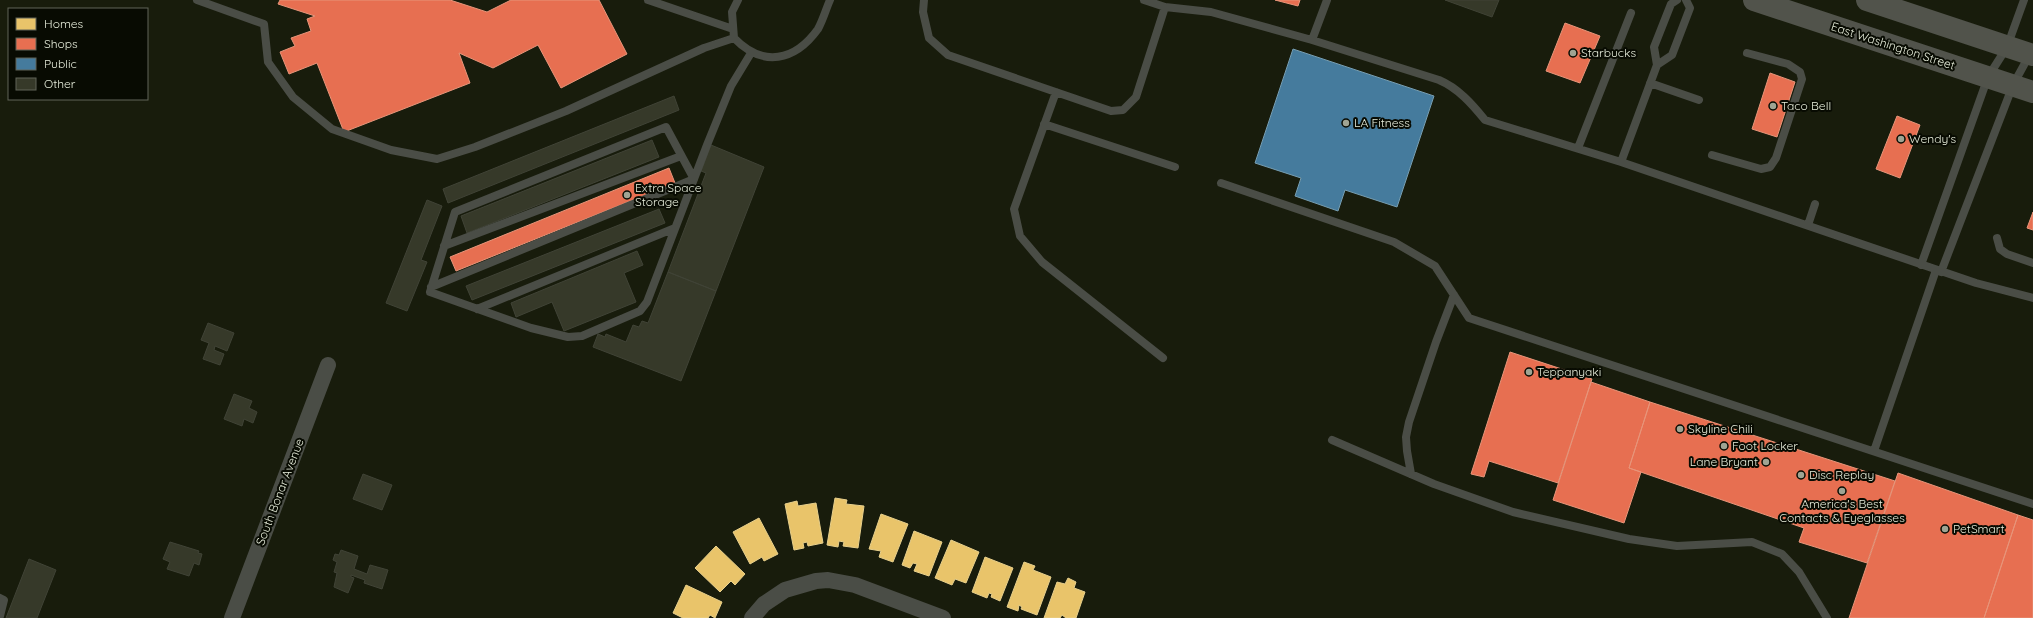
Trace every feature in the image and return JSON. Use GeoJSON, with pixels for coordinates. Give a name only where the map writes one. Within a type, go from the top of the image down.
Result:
{"type":"FeatureCollection","features":[{"type":"Feature","properties":{"kind":"main road","name":"East Washington Street"},"geometry":{"type":"LineString","coordinates":[[1754,0],[2023,89]]}},
{"type":"Feature","properties":{"kind":"main road"},"geometry":{"type":"LineString","coordinates":[[1866,0],[2007,46],[2032,52]]}},
{"type":"Feature","properties":{"kind":"street","name":"South Bonar Avenue"},"geometry":{"type":"LineString","coordinates":[[232,618],[328,365]]}},
{"type":"Feature","properties":{"kind":"street"},"geometry":{"type":"LineString","coordinates":[[752,618],[764,604],[785,590],[816,581],[828,580],[855,586],[943,618]]}},
{"type":"Feature","properties":{"kind":"lane"},"geometry":{"type":"LineString","coordinates":[[197,0],[264,24],[268,62],[292,98],[332,129],[391,150],[437,158],[475,147],[566,111],[704,48],[734,38]]}},
{"type":"Feature","properties":{"kind":"lane"},"geometry":{"type":"LineString","coordinates":[[648,0],[733,29]]}},
{"type":"Feature","properties":{"kind":"lane"},"geometry":{"type":"LineString","coordinates":[[738,0],[732,12],[734,38],[751,52],[765,58],[781,56],[796,50],[807,41],[818,28],[830,0]]}},
{"type":"Feature","properties":{"kind":"lane"},"geometry":{"type":"LineString","coordinates":[[924,0],[923,12],[929,38],[948,55],[1111,111],[1123,110],[1136,97],[1166,7]]}},
{"type":"Feature","properties":{"kind":"lane"},"geometry":{"type":"LineString","coordinates":[[1144,0],[1166,7],[1211,12],[1312,40],[1439,80],[1450,84],[1470,102],[1485,120],[1621,162],[1808,225],[1938,271],[2033,298]]}},
{"type":"Feature","properties":{"kind":"lane"},"geometry":{"type":"LineString","coordinates":[[1312,40],[1326,0]]}},
{"type":"Feature","properties":{"kind":"lane"},"geometry":{"type":"LineString","coordinates":[[1621,162],[1657,65],[1654,47],[1671,4],[1677,0]]}},
{"type":"Feature","properties":{"kind":"lane"},"geometry":{"type":"LineString","coordinates":[[1657,65],[1672,55],[1690,8],[1686,0]]}},
{"type":"Feature","properties":{"kind":"lane"},"geometry":{"type":"LineString","coordinates":[[1921,265],[1988,77],[2007,46],[2024,0]]}},
{"type":"Feature","properties":{"kind":"lane"},"geometry":{"type":"LineString","coordinates":[[1578,148],[1631,13]]}},
{"type":"Feature","properties":{"kind":"lane"},"geometry":{"type":"LineString","coordinates":[[694,179],[666,128],[455,212],[430,292],[531,328],[568,338],[582,336],[640,311],[647,302],[731,86],[751,52]]}},
{"type":"Feature","properties":{"kind":"lane"},"geometry":{"type":"LineString","coordinates":[[1874,451],[1938,271],[2023,89],[2032,52]]}},
{"type":"Feature","properties":{"kind":"lane"},"geometry":{"type":"LineString","coordinates":[[1712,155],[1761,169],[1770,167],[1776,158],[1802,79],[1800,72],[1788,64],[1747,53]]}},
{"type":"Feature","properties":{"kind":"lane"},"geometry":{"type":"LineString","coordinates":[[1650,83],[1699,100]]}},
{"type":"Feature","properties":{"kind":"lane"},"geometry":{"type":"LineString","coordinates":[[1056,92],[1014,209],[1020,236],[1042,262],[1163,358]]}},
{"type":"Feature","properties":{"kind":"lane"},"geometry":{"type":"LineString","coordinates":[[1044,124],[1174,167]]}},
{"type":"Feature","properties":{"kind":"lane"},"geometry":{"type":"LineString","coordinates":[[444,246],[681,156]]}},
{"type":"Feature","properties":{"kind":"lane"},"geometry":{"type":"LineString","coordinates":[[432,287],[694,179]]}},
{"type":"Feature","properties":{"kind":"lane"},"geometry":{"type":"LineString","coordinates":[[1221,183],[1394,242],[1435,266],[1469,318],[2033,504]]}},
{"type":"Feature","properties":{"kind":"lane"},"geometry":{"type":"LineString","coordinates":[[1808,225],[1815,204]]}},
{"type":"Feature","properties":{"kind":"lane"},"geometry":{"type":"LineString","coordinates":[[477,309],[675,228]]}},
{"type":"Feature","properties":{"kind":"lane"},"geometry":{"type":"LineString","coordinates":[[1997,238],[2000,249],[2003,252],[2033,263]]}},
{"type":"Feature","properties":{"kind":"lane"},"geometry":{"type":"LineString","coordinates":[[1411,474],[1406,437],[1409,422],[1436,342],[1454,295]]}},
{"type":"Feature","properties":{"kind":"lane"},"geometry":{"type":"LineString","coordinates":[[1332,440],[1411,474],[1514,512],[1629,539],[1676,546],[1752,542],[1782,554],[1799,572],[1827,618]]}},
{"type":"Feature","properties":{"kind":"lane"},"geometry":{"type":"LineString","coordinates":[[0,598],[4,600],[0,616]]}},
{"type":"Feature","properties":{"kind":"building: Homes"},"geometry":{"type":"Polygon","coordinates":[[[835,498],[847,500],[846,504],[864,506],[858,548],[843,546],[844,542],[839,541],[838,547],[827,545],[835,498]]]}},
{"type":"Feature","properties":{"kind":"building: Homes"},"geometry":{"type":"Polygon","coordinates":[[[797,501],[798,506],[816,503],[823,543],[808,546],[807,542],[803,543],[804,548],[794,550],[785,504],[797,501]]]}},
{"type":"Feature","properties":{"kind":"building: Homes"},"geometry":{"type":"Polygon","coordinates":[[[881,514],[908,524],[893,562],[879,557],[881,551],[869,549],[881,514]]]}},
{"type":"Feature","properties":{"kind":"building: Homes"},"geometry":{"type":"Polygon","coordinates":[[[759,518],[778,554],[764,561],[762,557],[750,564],[733,532],[759,518]]]}},
{"type":"Feature","properties":{"kind":"building: Homes"},"geometry":{"type":"Polygon","coordinates":[[[914,531],[942,542],[929,576],[914,571],[917,564],[913,563],[910,568],[902,565],[914,531]]]}},
{"type":"Feature","properties":{"kind":"building: Homes"},"geometry":{"type":"Polygon","coordinates":[[[951,540],[979,552],[966,583],[955,579],[952,585],[935,578],[951,540]]]}},
{"type":"Feature","properties":{"kind":"building: Homes"},"geometry":{"type":"Polygon","coordinates":[[[716,546],[745,574],[735,585],[731,581],[720,592],[695,568],[716,546]]]}},
{"type":"Feature","properties":{"kind":"building: Homes"},"geometry":{"type":"Polygon","coordinates":[[[985,557],[1013,568],[1000,601],[991,597],[992,594],[989,593],[987,598],[972,592],[985,557]]]}},
{"type":"Feature","properties":{"kind":"building: Homes"},"geometry":{"type":"Polygon","coordinates":[[[1024,562],[1035,566],[1033,570],[1051,577],[1037,615],[1021,609],[1022,607],[1019,605],[1018,611],[1007,607],[1024,562]]]}},
{"type":"Feature","properties":{"kind":"building: Homes"},"geometry":{"type":"Polygon","coordinates":[[[1068,578],[1076,582],[1074,588],[1085,592],[1076,618],[1066,618],[1062,615],[1060,618],[1044,618],[1057,582],[1065,584],[1068,578]]]}},
{"type":"Feature","properties":{"kind":"building: Homes"},"geometry":{"type":"Polygon","coordinates":[[[686,585],[722,602],[715,618],[710,615],[708,618],[683,618],[673,613],[686,585]]]}},
{"type":"Feature","properties":{"kind":"building: Shops"},"geometry":{"type":"Polygon","coordinates":[[[280,0],[450,0],[487,12],[511,0],[599,0],[627,54],[561,88],[538,45],[493,68],[459,53],[470,83],[344,132],[317,63],[289,74],[280,52],[295,46],[291,38],[311,31],[307,19],[315,16],[278,4],[280,0]]]}},
{"type":"Feature","properties":{"kind":"building: Shops"},"geometry":{"type":"Polygon","coordinates":[[[1275,0],[1300,0],[1298,6],[1275,0]]]}},
{"type":"Feature","properties":{"kind":"building: Shops","name":"Starbucks"},"geometry":{"type":"Polygon","coordinates":[[[1565,23],[1600,36],[1580,83],[1546,71],[1565,23]]]}},
{"type":"Feature","properties":{"kind":"building: Shops","name":"Taco Bell"},"geometry":{"type":"Polygon","coordinates":[[[1770,73],[1795,82],[1777,137],[1752,129],[1770,73]]]}},
{"type":"Feature","properties":{"kind":"building: Shops","name":"Wendy's"},"geometry":{"type":"Polygon","coordinates":[[[1897,116],[1920,125],[1900,178],[1876,169],[1897,116]]]}},
{"type":"Feature","properties":{"kind":"building: Shops"},"geometry":{"type":"Polygon","coordinates":[[[669,168],[675,183],[456,271],[450,257],[669,168]]]}},
{"type":"Feature","properties":{"kind":"building: Shops"},"geometry":{"type":"Polygon","coordinates":[[[2033,212],[2033,230],[2027,228],[2033,212]]]}},
{"type":"Feature","properties":{"kind":"building: Shops"},"geometry":{"type":"Polygon","coordinates":[[[1510,352],[1592,379],[1558,483],[1489,461],[1484,477],[1471,474],[1510,352]]]}},
{"type":"Feature","properties":{"kind":"building: Shops"},"geometry":{"type":"Polygon","coordinates":[[[1591,382],[1650,402],[1629,468],[1641,472],[1624,523],[1553,500],[1591,382]]]}},
{"type":"Feature","properties":{"kind":"building: Shops"},"geometry":{"type":"Polygon","coordinates":[[[1650,402],[1895,481],[1867,563],[1799,542],[1804,528],[1629,468],[1650,402]]]}},
{"type":"Feature","properties":{"kind":"building: Shops"},"geometry":{"type":"Polygon","coordinates":[[[1898,473],[2018,515],[1984,618],[1849,618],[1898,473]]]}},
{"type":"Feature","properties":{"kind":"building: Shops"},"geometry":{"type":"Polygon","coordinates":[[[2018,515],[2033,520],[2033,618],[1984,618],[2018,515]]]}},
{"type":"Feature","properties":{"kind":"building: Public","name":"LA Fitness"},"geometry":{"type":"Polygon","coordinates":[[[1293,49],[1434,96],[1397,207],[1345,190],[1338,211],[1295,196],[1301,178],[1255,163],[1293,49]]]}},
{"type":"Feature","properties":{"kind":"building: Other"},"geometry":{"type":"Polygon","coordinates":[[[1445,0],[1499,0],[1492,17],[1445,0]]]}},
{"type":"Feature","properties":{"kind":"building: Other"},"geometry":{"type":"Polygon","coordinates":[[[674,96],[679,110],[448,203],[443,189],[674,96]]]}},
{"type":"Feature","properties":{"kind":"building: Other"},"geometry":{"type":"Polygon","coordinates":[[[652,140],[659,157],[467,233],[461,216],[652,140]]]}},
{"type":"Feature","properties":{"kind":"building: Other"},"geometry":{"type":"Polygon","coordinates":[[[711,145],[764,167],[716,291],[668,272],[706,173],[701,171],[711,145]]]}},
{"type":"Feature","properties":{"kind":"building: Other"},"geometry":{"type":"Polygon","coordinates":[[[427,200],[442,206],[421,260],[427,262],[407,311],[386,303],[427,200]]]}},
{"type":"Feature","properties":{"kind":"building: Other"},"geometry":{"type":"Polygon","coordinates":[[[659,209],[665,223],[472,300],[466,286],[659,209]]]}},
{"type":"Feature","properties":{"kind":"building: Other"},"geometry":{"type":"Polygon","coordinates":[[[637,251],[643,265],[624,273],[636,302],[564,331],[552,302],[516,317],[511,303],[637,251]]]}},
{"type":"Feature","properties":{"kind":"building: Other"},"geometry":{"type":"Polygon","coordinates":[[[668,272],[716,291],[681,381],[593,347],[598,334],[605,337],[606,334],[626,342],[633,325],[639,327],[642,321],[648,323],[668,272]]]}},
{"type":"Feature","properties":{"kind":"building: Other"},"geometry":{"type":"Polygon","coordinates":[[[208,323],[234,333],[227,351],[215,346],[214,350],[224,354],[220,365],[203,359],[209,343],[201,340],[208,323]]]}},
{"type":"Feature","properties":{"kind":"building: Other"},"geometry":{"type":"Polygon","coordinates":[[[234,394],[252,401],[249,408],[257,412],[253,423],[244,419],[242,426],[224,419],[234,394]]]}},
{"type":"Feature","properties":{"kind":"building: Other"},"geometry":{"type":"Polygon","coordinates":[[[363,474],[392,485],[382,510],[353,499],[363,474]]]}},
{"type":"Feature","properties":{"kind":"building: Other"},"geometry":{"type":"Polygon","coordinates":[[[170,542],[199,551],[198,553],[202,554],[199,565],[194,563],[189,576],[167,569],[170,562],[163,559],[170,542]]]}},
{"type":"Feature","properties":{"kind":"building: Other"},"geometry":{"type":"Polygon","coordinates":[[[341,550],[358,556],[354,569],[367,574],[370,565],[388,570],[382,589],[364,583],[365,580],[351,575],[351,577],[354,578],[348,593],[334,587],[337,573],[334,572],[337,562],[333,560],[335,554],[339,555],[341,550]]]}},
{"type":"Feature","properties":{"kind":"building: Other"},"geometry":{"type":"Polygon","coordinates":[[[29,559],[56,570],[37,618],[6,618],[29,559]]]}},
{"type":"Feature","properties":{"kind":"place","name":"Starbucks"},"geometry":{"type":"Point","coordinates":[1573,53]}},
{"type":"Feature","properties":{"kind":"place","name":"Taco Bell"},"geometry":{"type":"Point","coordinates":[1773,106]}},
{"type":"Feature","properties":{"kind":"place","name":"LA Fitness"},"geometry":{"type":"Point","coordinates":[1346,123]}},
{"type":"Feature","properties":{"kind":"place","name":"Wendy's"},"geometry":{"type":"Point","coordinates":[1901,139]}},
{"type":"Feature","properties":{"kind":"place","name":"Extra Space Storage"},"geometry":{"type":"Point","coordinates":[627,195]}},
{"type":"Feature","properties":{"kind":"place","name":"Teppanyaki"},"geometry":{"type":"Point","coordinates":[1529,372]}},
{"type":"Feature","properties":{"kind":"place","name":"Skyline Chili"},"geometry":{"type":"Point","coordinates":[1680,429]}},
{"type":"Feature","properties":{"kind":"place","name":"Foot Locker"},"geometry":{"type":"Point","coordinates":[1724,446]}},
{"type":"Feature","properties":{"kind":"place","name":"Lane Bryant"},"geometry":{"type":"Point","coordinates":[1766,462]}},
{"type":"Feature","properties":{"kind":"place","name":"Disc Replay"},"geometry":{"type":"Point","coordinates":[1801,475]}},
{"type":"Feature","properties":{"kind":"place","name":"America's Best Contacts & Eyeglasses"},"geometry":{"type":"Point","coordinates":[1842,491]}},
{"type":"Feature","properties":{"kind":"place","name":"PetSmart"},"geometry":{"type":"Point","coordinates":[1945,529]}}]}
